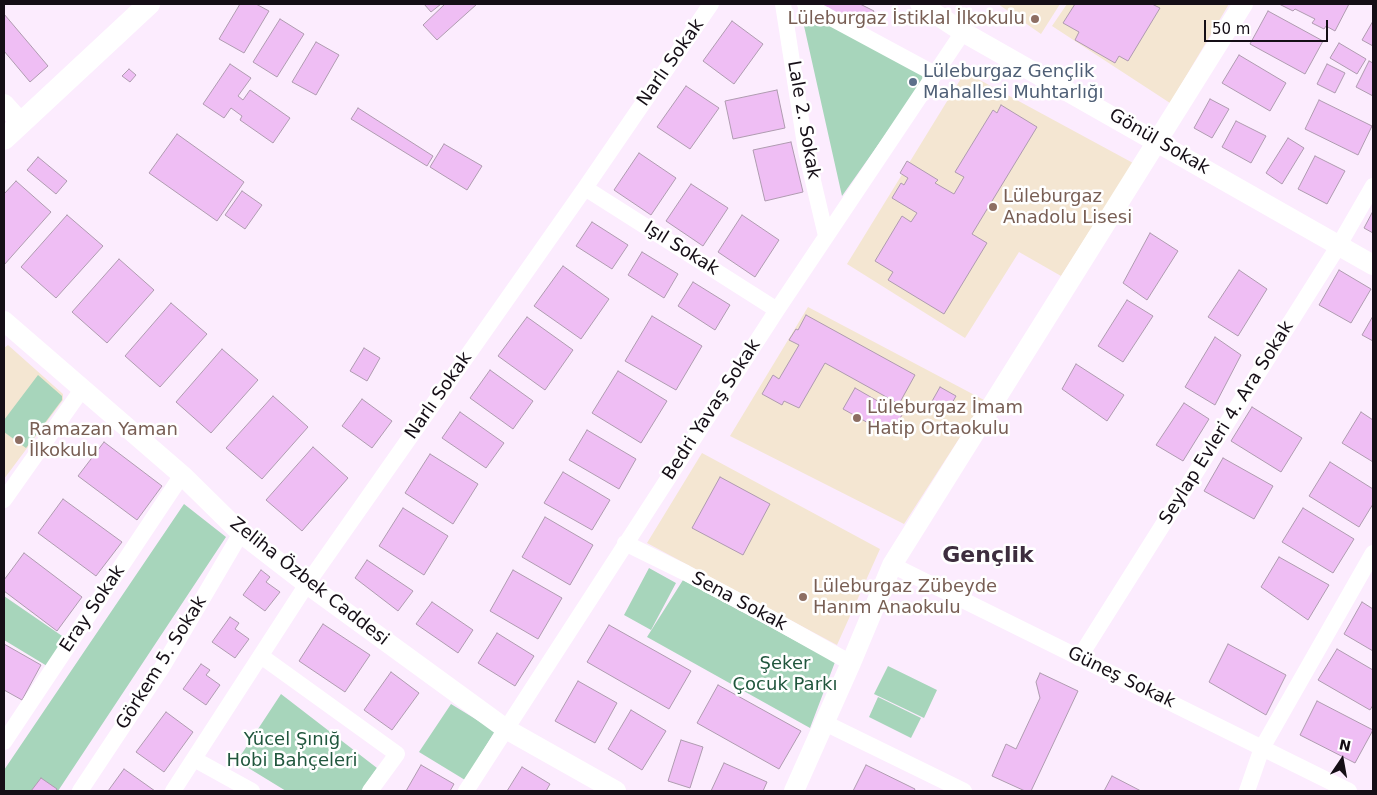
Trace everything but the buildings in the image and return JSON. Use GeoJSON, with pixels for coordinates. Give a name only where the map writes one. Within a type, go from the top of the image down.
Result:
{"type":"FeatureCollection","features":[{"type":"Feature","properties":{"kind":"main road"},"geometry":{"type":"LineString","coordinates":[[4,139],[149,4]]}},
{"type":"Feature","properties":{"kind":"street","name":"Narlı Sokak"},"geometry":{"type":"LineString","coordinates":[[173,791],[306,584],[712,4]]}},
{"type":"Feature","properties":{"kind":"street","name":"Lale 2. Sokak"},"geometry":{"type":"LineString","coordinates":[[783,4],[806,151],[826,236]]}},
{"type":"Feature","properties":{"kind":"street"},"geometry":{"type":"LineString","coordinates":[[804,4],[935,74]]}},
{"type":"Feature","properties":{"kind":"street","name":"Gönül Sokak"},"geometry":{"type":"LineString","coordinates":[[920,4],[963,32],[1373,265]]}},
{"type":"Feature","properties":{"kind":"street"},"geometry":{"type":"LineString","coordinates":[[794,791],[851,664],[892,565],[1243,4]]}},
{"type":"Feature","properties":{"kind":"street","name":"Bedri Yavaş Sokak"},"geometry":{"type":"LineString","coordinates":[[466,791],[777,310],[963,32]]}},
{"type":"Feature","properties":{"kind":"street"},"geometry":{"type":"LineString","coordinates":[[4,104],[21,123]]}},
{"type":"Feature","properties":{"kind":"street","name":"Seylap Evleri 4. Ara Sokak"},"geometry":{"type":"LineString","coordinates":[[1079,658],[1339,245],[1373,186]]}},
{"type":"Feature","properties":{"kind":"street","name":"Işıl Sokak"},"geometry":{"type":"LineString","coordinates":[[585,188],[777,310]]}},
{"type":"Feature","properties":{"kind":"street","name":"Zeliha Özbek Caddesi"},"geometry":{"type":"LineString","coordinates":[[5,323],[83,388],[182,475],[241,533],[306,584],[506,729],[616,791]]}},
{"type":"Feature","properties":{"kind":"street"},"geometry":{"type":"LineString","coordinates":[[4,500],[83,388]]}},
{"type":"Feature","properties":{"kind":"street","name":"Eray Sokak"},"geometry":{"type":"LineString","coordinates":[[4,742],[182,475]]}},
{"type":"Feature","properties":{"kind":"street","name":"Görkem 5. Sokak"},"geometry":{"type":"LineString","coordinates":[[80,791],[163,666],[241,533]]}},
{"type":"Feature","properties":{"kind":"street","name":"Sena Sokak"},"geometry":{"type":"LineString","coordinates":[[625,544],[759,612],[851,664]]}},
{"type":"Feature","properties":{"kind":"street"},"geometry":{"type":"LineString","coordinates":[[1247,791],[1262,748],[1373,553]]}},
{"type":"Feature","properties":{"kind":"street","name":"Güneş Sokak"},"geometry":{"type":"LineString","coordinates":[[892,565],[1349,791]]}},
{"type":"Feature","properties":{"kind":"street"},"geometry":{"type":"LineString","coordinates":[[261,656],[397,754],[370,791]]}},
{"type":"Feature","properties":{"kind":"street"},"geometry":{"type":"LineString","coordinates":[[825,723],[964,791]]}},
{"type":"Feature","properties":{"kind":"street"},"geometry":{"type":"LineString","coordinates":[[194,759],[252,791]]}},
{"type":"Feature","properties":{"kind":"shaded area","name":"Lüleburgaz İstiklal İlkokulu"},"geometry":{"type":"Polygon","coordinates":[[[998,4],[1060,4],[1041,34],[998,4]]]}},
{"type":"Feature","properties":{"kind":"shaded area"},"geometry":{"type":"Polygon","coordinates":[[[1067,4],[1229,4],[1170,103],[1052,26],[1067,4]]]}},
{"type":"Feature","properties":{"kind":"shaded area","name":"Lüleburgaz Anadolu Lisesi"},"geometry":{"type":"Polygon","coordinates":[[[965,72],[1133,163],[1061,276],[1019,252],[965,338],[847,264],[965,72]]]}},
{"type":"Feature","properties":{"kind":"shaded area","name":"Lüleburgaz İmam Hatip Ortaokulu"},"geometry":{"type":"Polygon","coordinates":[[[808,307],[984,400],[904,524],[730,436],[808,307]]]}},
{"type":"Feature","properties":{"kind":"shaded area","name":"Ramazan Yaman İlkokulu"},"geometry":{"type":"Polygon","coordinates":[[[8,345],[63,394],[63,400],[4,479],[4,348],[8,345]]]}},
{"type":"Feature","properties":{"kind":"shaded area","name":"Lüleburgaz Zübeyde Hanım Anaokulu"},"geometry":{"type":"Polygon","coordinates":[[[702,453],[880,549],[837,645],[647,543],[702,453]]]}},
{"type":"Feature","properties":{"kind":"green space"},"geometry":{"type":"Polygon","coordinates":[[[800,8],[928,74],[842,196],[800,8]]]}},
{"type":"Feature","properties":{"kind":"green space"},"geometry":{"type":"Polygon","coordinates":[[[38,375],[62,396],[62,400],[26,448],[4,432],[4,420],[38,375]]]}},
{"type":"Feature","properties":{"kind":"green space"},"geometry":{"type":"Polygon","coordinates":[[[184,504],[226,537],[58,791],[4,790],[4,770],[184,504]]]}},
{"type":"Feature","properties":{"kind":"green space"},"geometry":{"type":"Polygon","coordinates":[[[649,568],[676,583],[651,630],[624,615],[649,568]]]}},
{"type":"Feature","properties":{"kind":"green space","name":"Şeker Çocuk Parkı"},"geometry":{"type":"Polygon","coordinates":[[[683,580],[835,662],[810,728],[647,637],[683,580]]]}},
{"type":"Feature","properties":{"kind":"green space"},"geometry":{"type":"Polygon","coordinates":[[[4,596],[65,638],[47,666],[4,640],[4,596]]]}},
{"type":"Feature","properties":{"kind":"green space"},"geometry":{"type":"Polygon","coordinates":[[[888,666],[937,690],[924,718],[874,694],[888,666]]]}},
{"type":"Feature","properties":{"kind":"green space","name":"Yücel Şınığ Hobi Bahçeleri"},"geometry":{"type":"Polygon","coordinates":[[[281,694],[377,768],[361,791],[286,791],[237,761],[281,694]]]}},
{"type":"Feature","properties":{"kind":"green space"},"geometry":{"type":"Polygon","coordinates":[[[878,697],[921,718],[911,738],[869,717],[878,697]]]}},
{"type":"Feature","properties":{"kind":"green space"},"geometry":{"type":"Polygon","coordinates":[[[451,704],[495,731],[465,780],[419,752],[451,704]]]}},
{"type":"Feature","properties":{"kind":"place","name":"Lüleburgaz İstiklal İlkokulu"},"geometry":{"type":"Point","coordinates":[1035,19]}},
{"type":"Feature","properties":{"kind":"place","name":"Lüleburgaz Gençlik Mahallesi Muhtarlığı"},"geometry":{"type":"Point","coordinates":[913,82]}},
{"type":"Feature","properties":{"kind":"place","name":"Lüleburgaz Anadolu Lisesi"},"geometry":{"type":"Point","coordinates":[993,207]}},
{"type":"Feature","properties":{"kind":"place","name":"Lüleburgaz İmam Hatip Ortaokulu"},"geometry":{"type":"Point","coordinates":[857,418]}},
{"type":"Feature","properties":{"kind":"place","name":"Ramazan Yaman İlkokulu"},"geometry":{"type":"Point","coordinates":[19,440]}},
{"type":"Feature","properties":{"kind":"place","name":"Lüleburgaz Zübeyde Hanım Anaokulu"},"geometry":{"type":"Point","coordinates":[803,597]}},
{"type":"Feature","properties":{"kind":"district","name":"Gençlik"},"geometry":{"type":"Point","coordinates":[988,556]}}]}
